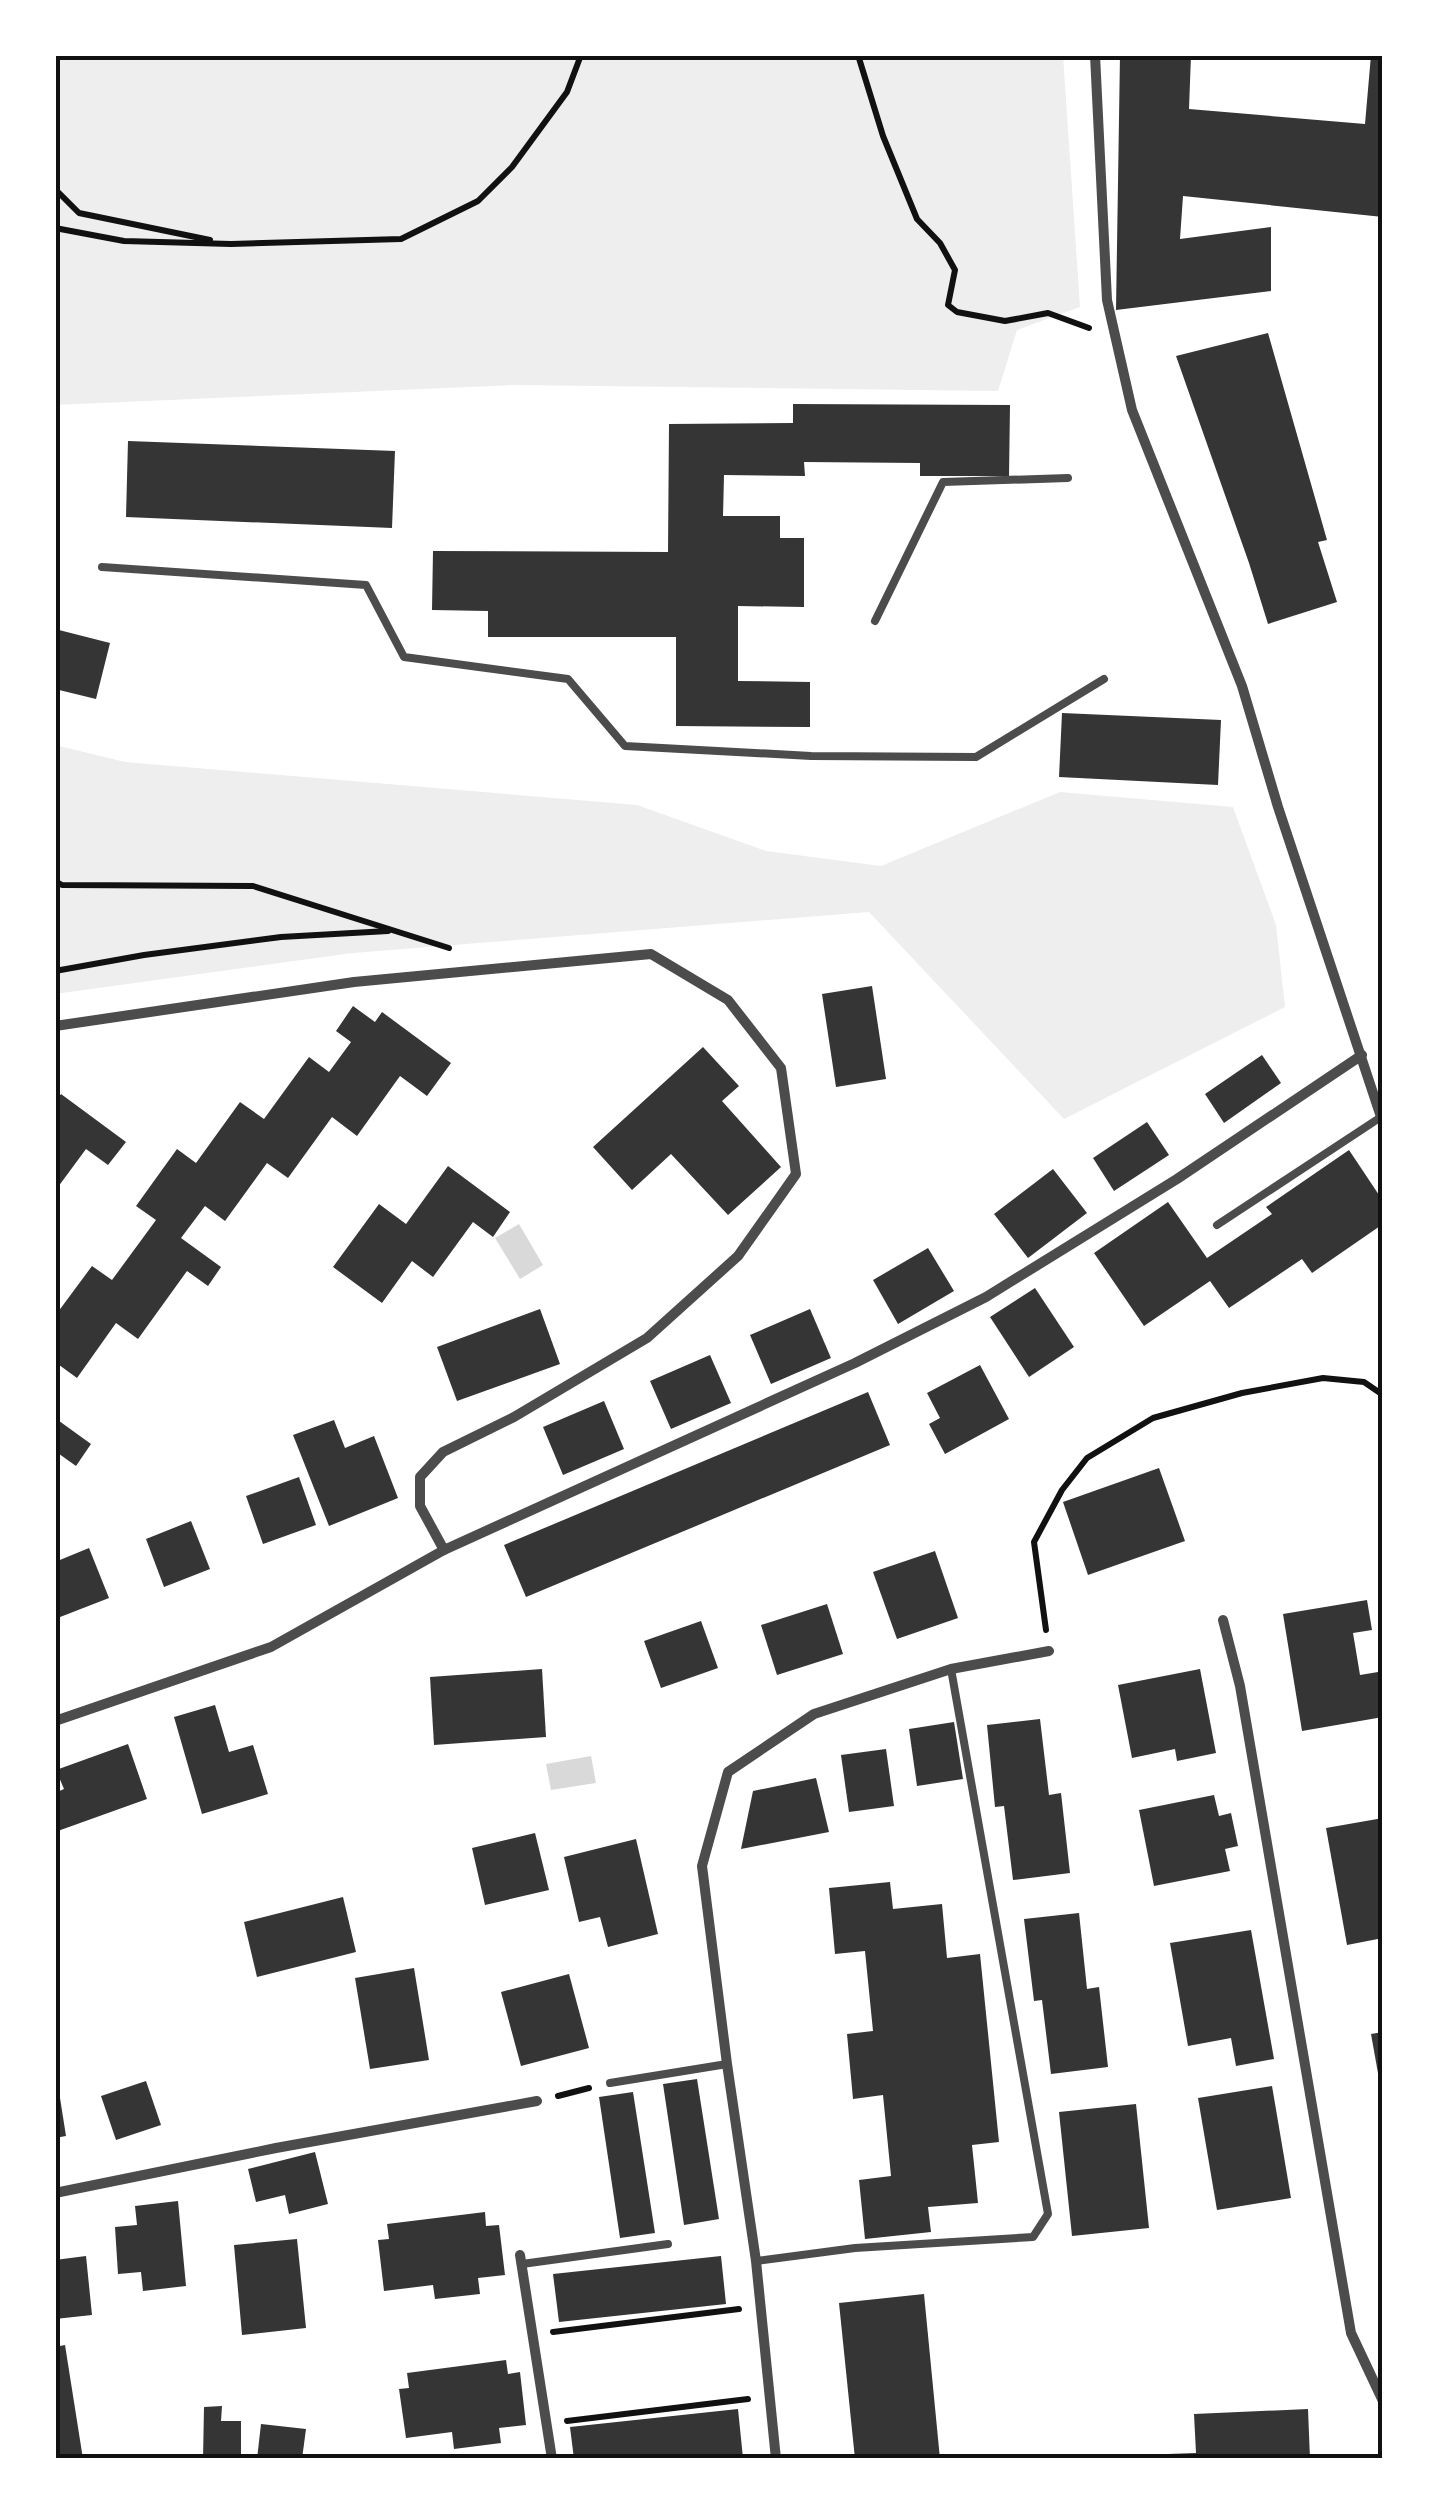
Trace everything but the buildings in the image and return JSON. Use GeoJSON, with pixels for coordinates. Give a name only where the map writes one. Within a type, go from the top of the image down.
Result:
{"type":"FeatureCollection","features":[{"type":"Feature","properties":{"kind":"street"},"geometry":{"type":"LineString","coordinates":[[1095,55],[1107,300],[1132,410],[1242,686],[1382,1120]]}},
{"type":"Feature","properties":{"kind":"street"},"geometry":{"type":"LineString","coordinates":[[55,1026],[354,982],[651,954],[728,1000],[781,1068],[796,1174],[738,1256],[647,1338],[514,1417],[443,1452],[420,1477],[420,1506],[444,1550]]}},
{"type":"Feature","properties":{"kind":"street"},"geometry":{"type":"LineString","coordinates":[[55,1721],[271,1647],[444,1550],[854,1363],[986,1297],[1176,1179],[1362,1055]]}},
{"type":"Feature","properties":{"kind":"street"},"geometry":{"type":"LineString","coordinates":[[1223,1620],[1240,1686],[1351,2333],[1383,2401]]}},
{"type":"Feature","properties":{"kind":"street"},"geometry":{"type":"LineString","coordinates":[[776,2459],[756,2261],[702,1866],[728,1772],[814,1714],[951,1669],[1049,1651]]}},
{"type":"Feature","properties":{"kind":"street"},"geometry":{"type":"LineString","coordinates":[[55,2193],[538,2101]]}},
{"type":"Feature","properties":{"kind":"street"},"geometry":{"type":"LineString","coordinates":[[521,2260],[552,2459]]}},
{"type":"Feature","properties":{"kind":"lane"},"geometry":{"type":"LineString","coordinates":[[875,621],[943,482],[1068,478]]}},
{"type":"Feature","properties":{"kind":"lane"},"geometry":{"type":"LineString","coordinates":[[102,567],[366,585],[404,657],[568,679],[625,746],[812,756],[976,757],[1104,679]]}},
{"type":"Feature","properties":{"kind":"lane"},"geometry":{"type":"LineString","coordinates":[[1218,1225],[1382,1120]]}},
{"type":"Feature","properties":{"kind":"lane"},"geometry":{"type":"LineString","coordinates":[[756,2261],[855,2248],[1033,2237],[1048,2214],[951,1669]]}},
{"type":"Feature","properties":{"kind":"lane"},"geometry":{"type":"LineString","coordinates":[[610,2083],[727,2064]]}},
{"type":"Feature","properties":{"kind":"lane"},"geometry":{"type":"LineString","coordinates":[[521,2260],[668,2244]]}},
{"type":"Feature","properties":{"kind":"path"},"geometry":{"type":"LineString","coordinates":[[55,228],[124,240],[230,244],[401,239],[478,201],[512,167],[566,92],[581,55]]}},
{"type":"Feature","properties":{"kind":"path"},"geometry":{"type":"LineString","coordinates":[[858,55],[882,136],[918,219],[940,243],[955,270],[948,305],[957,312],[1005,322],[1048,313],[1114,338]]}},
{"type":"Feature","properties":{"kind":"path"},"geometry":{"type":"LineString","coordinates":[[55,190],[79,212],[230,244]]}},
{"type":"Feature","properties":{"kind":"path"},"geometry":{"type":"LineString","coordinates":[[55,881],[62,885],[253,886],[451,948]]}},
{"type":"Feature","properties":{"kind":"path"},"geometry":{"type":"LineString","coordinates":[[55,971],[281,938],[394,931]]}},
{"type":"Feature","properties":{"kind":"path"},"geometry":{"type":"LineString","coordinates":[[1049,1651],[1034,1542],[1062,1490],[1087,1458],[1152,1418],[1242,1394],[1323,1378],[1364,1382],[1383,1395]]}},
{"type":"Feature","properties":{"kind":"path"},"geometry":{"type":"LineString","coordinates":[[538,2101],[610,2083]]}},
{"type":"Feature","properties":{"kind":"path"},"geometry":{"type":"LineString","coordinates":[[534,2334],[760,2307]]}},
{"type":"Feature","properties":{"kind":"path"},"geometry":{"type":"LineString","coordinates":[[546,2424],[770,2396]]}},
{"type":"Feature","properties":{"kind":"shaded area"},"geometry":{"type":"Polygon","coordinates":[[[55,55],[1063,55],[1080,307],[1017,330],[998,391],[515,385],[55,405],[55,55]]]}},
{"type":"Feature","properties":{"kind":"shaded area"},"geometry":{"type":"Polygon","coordinates":[[[55,745],[125,762],[637,805],[766,851],[881,866],[1060,792],[1233,807],[1276,925],[1285,1007],[1064,1119],[869,912],[353,953],[55,994],[55,745]]]}},
{"type":"Feature","properties":{"kind":"shaded area"},"geometry":{"type":"Polygon","coordinates":[[[519,1224],[543,1265],[520,1279],[495,1238],[519,1224]]]}},
{"type":"Feature","properties":{"kind":"shaded area"},"geometry":{"type":"Polygon","coordinates":[[[591,1756],[596,1783],[551,1790],[546,1764],[591,1756]]]}}]}
